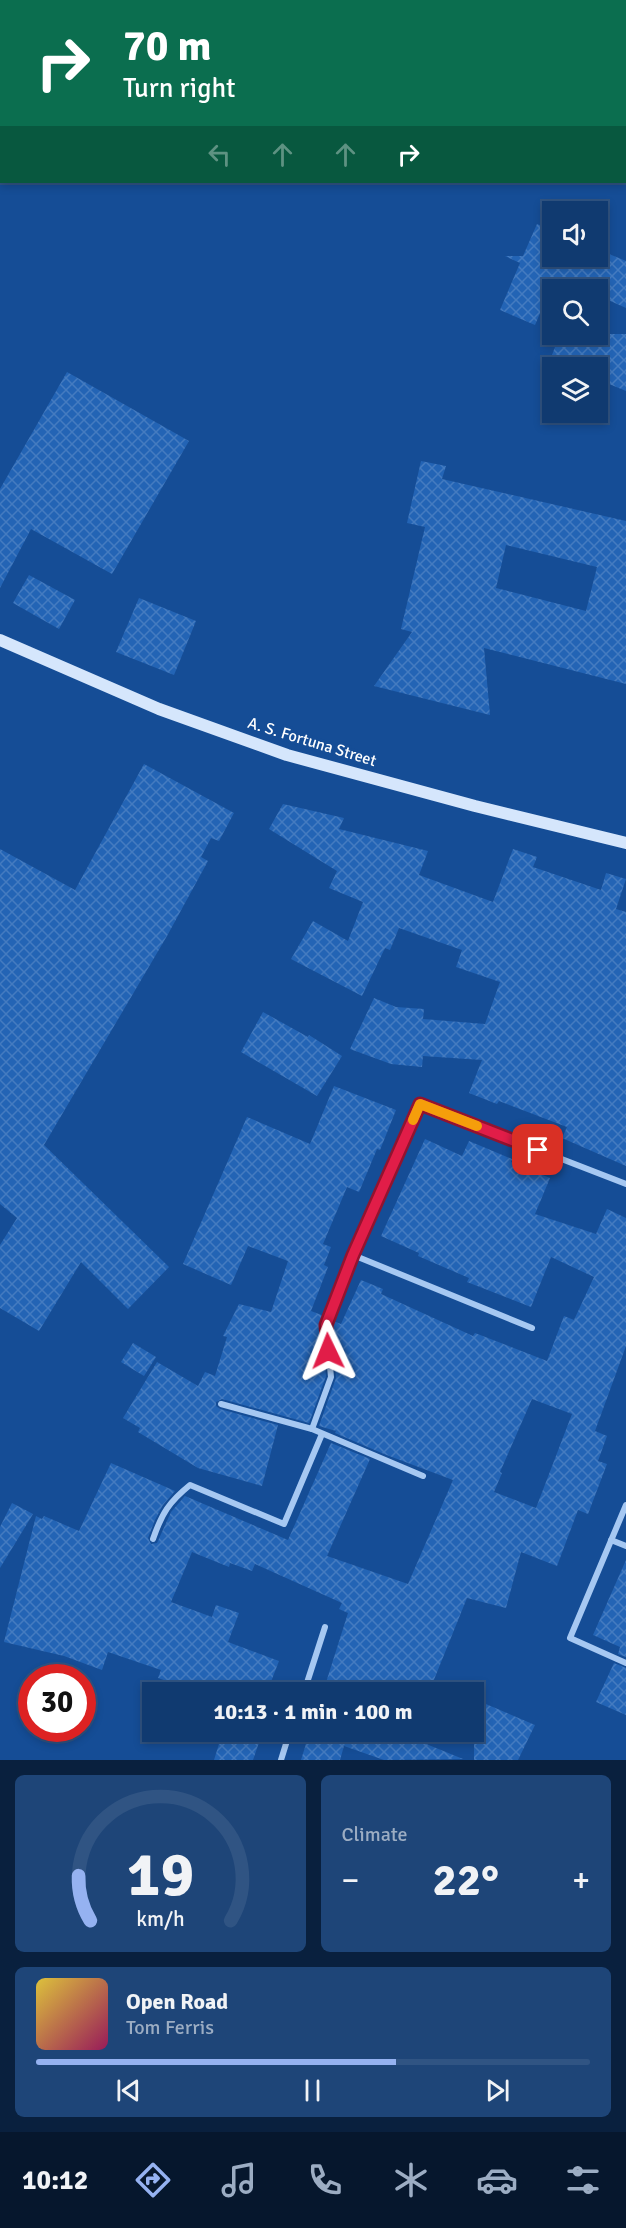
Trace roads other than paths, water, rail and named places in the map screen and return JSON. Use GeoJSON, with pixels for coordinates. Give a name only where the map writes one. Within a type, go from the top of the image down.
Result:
{"type":"FeatureCollection","features":[{"type":"Feature","properties":{"kind":"main road","name":"A. S. Fortuna Street"},"geometry":{"type":"LineString","coordinates":[[0,640],[159,709],[287,755],[474,806],[626,843]]}},
{"type":"Feature","properties":{"kind":"street"},"geometry":{"type":"LineString","coordinates":[[312,1429],[331,1377],[326,1325],[353,1255],[420,1104],[626,1184]]}},
{"type":"Feature","properties":{"kind":"street"},"geometry":{"type":"LineString","coordinates":[[353,1255],[532,1328]]}},
{"type":"Feature","properties":{"kind":"street"},"geometry":{"type":"LineString","coordinates":[[221,1404],[312,1429],[423,1476]]}},
{"type":"Feature","properties":{"kind":"street"},"geometry":{"type":"LineString","coordinates":[[153,1539],[161,1516],[173,1499],[190,1485],[284,1524],[322,1434]]}},
{"type":"Feature","properties":{"kind":"street"},"geometry":{"type":"LineString","coordinates":[[626,1505],[570,1638],[626,1663]]}},
{"type":"Feature","properties":{"kind":"street"},"geometry":{"type":"LineString","coordinates":[[611,1540],[626,1546]]}},
{"type":"Feature","properties":{"kind":"street"},"geometry":{"type":"LineString","coordinates":[[307,1682],[325,1628]]}},
{"type":"Feature","properties":{"kind":"street"},"geometry":{"type":"LineString","coordinates":[[281,1760],[287,1742]]}}]}
